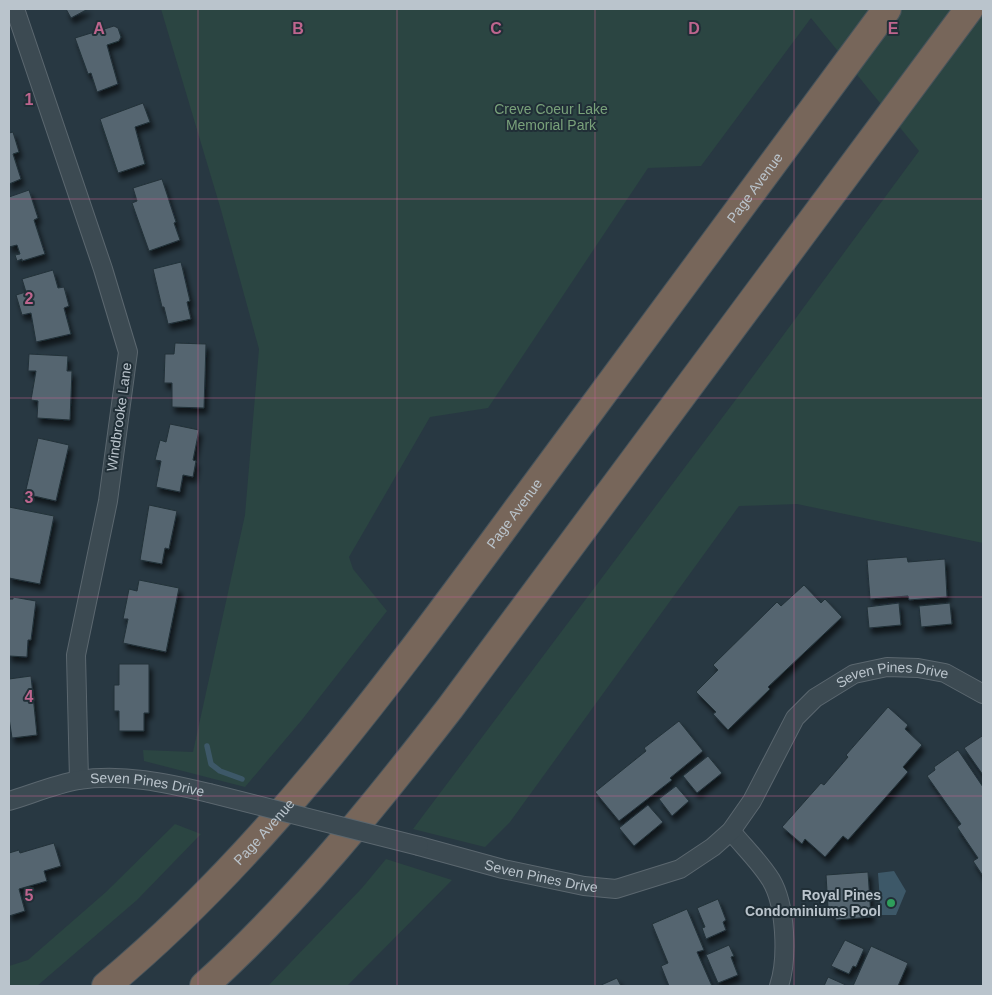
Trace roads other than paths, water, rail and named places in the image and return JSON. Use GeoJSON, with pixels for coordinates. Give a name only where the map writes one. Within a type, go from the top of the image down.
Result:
{"type":"FeatureCollection","features":[{"type":"Feature","properties":{"kind":"highway","name":"Page Avenue"},"geometry":{"type":"LineString","coordinates":[[106,986],[210,889],[258,838],[337,745],[500,533],[887,9]]}},
{"type":"Feature","properties":{"kind":"highway"},"geometry":{"type":"LineString","coordinates":[[204,986],[315,874],[406,765],[509,630],[969,9]]}},
{"type":"Feature","properties":{"kind":"street","name":"Windbrooke Lane"},"geometry":{"type":"LineString","coordinates":[[15,9],[103,269],[128,352],[108,501],[76,656],[79,780]]}},
{"type":"Feature","properties":{"kind":"street","name":"Seven Pines Drive"},"geometry":{"type":"LineString","coordinates":[[9,801],[79,780],[124,777],[209,793],[521,872],[584,886],[616,889],[680,869],[713,847],[731,831],[752,802],[794,718],[816,698],[854,674],[887,667],[918,668],[945,673],[983,694]]}},
{"type":"Feature","properties":{"kind":"street"},"geometry":{"type":"LineString","coordinates":[[731,831],[771,880],[782,910],[784,945],[779,986]]}},
{"type":"Feature","properties":{"kind":"water","name":"Royal Pines Condominiums Pool"},"geometry":{"type":"Polygon","coordinates":[[[894,871],[906,891],[896,915],[881,915],[878,873],[894,871]]]}},
{"type":"Feature","properties":{"kind":"waterway"},"geometry":{"type":"LineString","coordinates":[[207,746],[211,764],[220,771],[242,779]]}},
{"type":"Feature","properties":{"kind":"place","name":"Royal Pines Condominiums Pool"},"geometry":{"type":"Point","coordinates":[891,903]}},
{"type":"Feature","properties":{"kind":"park label","name":"Creve Coeur Lake Memorial Park"},"geometry":{"type":"Point","coordinates":[551,118]}}]}
